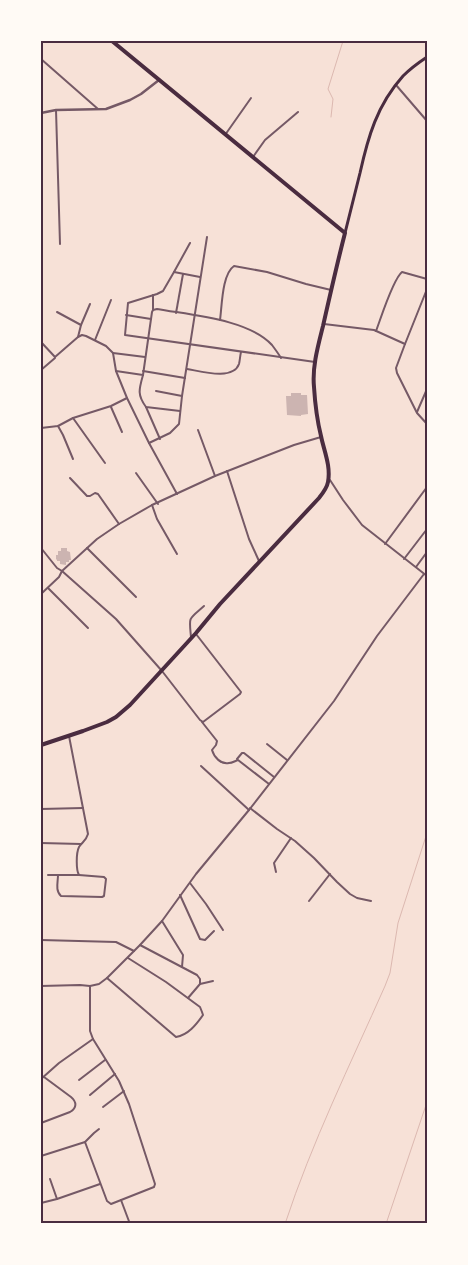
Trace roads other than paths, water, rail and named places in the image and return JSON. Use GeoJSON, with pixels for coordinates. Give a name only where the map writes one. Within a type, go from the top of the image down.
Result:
{"type":"FeatureCollection","features":[{"type":"Feature","properties":{"kind":"highway"},"geometry":{"type":"LineString","coordinates":[[41,745],[107,722],[130,706],[220,604],[324,491],[329,479],[329,467],[321,436],[314,384],[315,362],[345,233],[112,41]]}},
{"type":"Feature","properties":{"kind":"main road"},"geometry":{"type":"LineString","coordinates":[[345,233],[367,142],[375,119],[396,85],[412,68],[427,58]]}},
{"type":"Feature","properties":{"kind":"street"},"geometry":{"type":"LineString","coordinates":[[41,59],[98,109]]}},
{"type":"Feature","properties":{"kind":"street"},"geometry":{"type":"LineString","coordinates":[[41,113],[56,110],[106,109],[141,94],[159,80]]}},
{"type":"Feature","properties":{"kind":"street"},"geometry":{"type":"LineString","coordinates":[[396,85],[427,121]]}},
{"type":"Feature","properties":{"kind":"street"},"geometry":{"type":"LineString","coordinates":[[226,135],[251,98]]}},
{"type":"Feature","properties":{"kind":"street"},"geometry":{"type":"LineString","coordinates":[[56,110],[60,244]]}},
{"type":"Feature","properties":{"kind":"street"},"geometry":{"type":"LineString","coordinates":[[253,157],[265,140],[298,112]]}},
{"type":"Feature","properties":{"kind":"street"},"geometry":{"type":"LineString","coordinates":[[149,443],[170,433],[180,424],[182,396],[207,237]]}},
{"type":"Feature","properties":{"kind":"street"},"geometry":{"type":"LineString","coordinates":[[190,243],[163,291],[128,302],[125,335],[315,362]]}},
{"type":"Feature","properties":{"kind":"street"},"geometry":{"type":"LineString","coordinates":[[220,320],[225,283],[230,270],[234,266],[267,272],[331,290]]}},
{"type":"Feature","properties":{"kind":"street"},"geometry":{"type":"LineString","coordinates":[[174,272],[200,277]]}},
{"type":"Feature","properties":{"kind":"street"},"geometry":{"type":"LineString","coordinates":[[376,331],[399,274],[402,272],[427,279]]}},
{"type":"Feature","properties":{"kind":"street"},"geometry":{"type":"LineString","coordinates":[[176,313],[183,274]]}},
{"type":"Feature","properties":{"kind":"street"},"geometry":{"type":"LineString","coordinates":[[427,289],[396,368],[417,413],[427,424]]}},
{"type":"Feature","properties":{"kind":"street"},"geometry":{"type":"LineString","coordinates":[[153,295],[149,338],[139,388],[141,400],[160,438]]}},
{"type":"Feature","properties":{"kind":"street"},"geometry":{"type":"LineString","coordinates":[[94,340],[111,300]]}},
{"type":"Feature","properties":{"kind":"street"},"geometry":{"type":"LineString","coordinates":[[78,337],[80,325],[90,304]]}},
{"type":"Feature","properties":{"kind":"street"},"geometry":{"type":"LineString","coordinates":[[153,310],[237,324],[271,344],[281,358]]}},
{"type":"Feature","properties":{"kind":"street"},"geometry":{"type":"LineString","coordinates":[[57,312],[80,325]]}},
{"type":"Feature","properties":{"kind":"street"},"geometry":{"type":"LineString","coordinates":[[126,315],[151,319]]}},
{"type":"Feature","properties":{"kind":"street"},"geometry":{"type":"LineString","coordinates":[[323,324],[376,331],[406,344]]}},
{"type":"Feature","properties":{"kind":"street"},"geometry":{"type":"LineString","coordinates":[[41,370],[82,335],[106,346],[113,353],[116,371],[127,398],[176,494]]}},
{"type":"Feature","properties":{"kind":"street"},"geometry":{"type":"LineString","coordinates":[[41,342],[54,357],[57,357]]}},
{"type":"Feature","properties":{"kind":"street"},"geometry":{"type":"LineString","coordinates":[[187,369],[216,374],[230,373],[236,370],[239,365],[241,352]]}},
{"type":"Feature","properties":{"kind":"street"},"geometry":{"type":"LineString","coordinates":[[113,353],[146,357]]}},
{"type":"Feature","properties":{"kind":"street"},"geometry":{"type":"LineString","coordinates":[[116,371],[143,375]]}},
{"type":"Feature","properties":{"kind":"street"},"geometry":{"type":"LineString","coordinates":[[143,371],[186,378]]}},
{"type":"Feature","properties":{"kind":"street"},"geometry":{"type":"LineString","coordinates":[[417,413],[427,389]]}},
{"type":"Feature","properties":{"kind":"street"},"geometry":{"type":"LineString","coordinates":[[156,392],[182,396]]}},
{"type":"Feature","properties":{"kind":"street"},"geometry":{"type":"LineString","coordinates":[[41,428],[58,426],[72,418],[111,406],[127,398]]}},
{"type":"Feature","properties":{"kind":"street"},"geometry":{"type":"LineString","coordinates":[[111,406],[122,432]]}},
{"type":"Feature","properties":{"kind":"street"},"geometry":{"type":"LineString","coordinates":[[146,407],[180,411]]}},
{"type":"Feature","properties":{"kind":"street"},"geometry":{"type":"LineString","coordinates":[[72,418],[105,463]]}},
{"type":"Feature","properties":{"kind":"street"},"geometry":{"type":"LineString","coordinates":[[422,418],[427,420]]}},
{"type":"Feature","properties":{"kind":"street"},"geometry":{"type":"LineString","coordinates":[[58,426],[73,459]]}},
{"type":"Feature","properties":{"kind":"street"},"geometry":{"type":"LineString","coordinates":[[198,430],[215,476]]}},
{"type":"Feature","properties":{"kind":"street"},"geometry":{"type":"LineString","coordinates":[[41,594],[87,548],[118,524],[152,505],[158,504],[215,476],[321,436]]}},
{"type":"Feature","properties":{"kind":"street"},"geometry":{"type":"LineString","coordinates":[[227,471],[249,539],[260,562]]}},
{"type":"Feature","properties":{"kind":"street"},"geometry":{"type":"LineString","coordinates":[[136,473],[158,504]]}},
{"type":"Feature","properties":{"kind":"street"},"geometry":{"type":"LineString","coordinates":[[70,478],[87,496],[95,493],[98,494],[118,524]]}},
{"type":"Feature","properties":{"kind":"street"},"geometry":{"type":"LineString","coordinates":[[41,986],[90,986],[99,984],[128,958],[162,921],[196,874],[250,809],[334,700],[376,636],[426,575],[362,525],[329,479]]}},
{"type":"Feature","properties":{"kind":"street"},"geometry":{"type":"LineString","coordinates":[[385,544],[427,487]]}},
{"type":"Feature","properties":{"kind":"street"},"geometry":{"type":"LineString","coordinates":[[152,505],[157,519],[177,554]]}},
{"type":"Feature","properties":{"kind":"street"},"geometry":{"type":"LineString","coordinates":[[404,559],[427,530]]}},
{"type":"Feature","properties":{"kind":"street"},"geometry":{"type":"LineString","coordinates":[[41,548],[58,568],[116,619],[162,670],[217,741],[212,750],[213,755],[221,762],[230,763],[237,760],[244,753],[274,777]]}},
{"type":"Feature","properties":{"kind":"street"},"geometry":{"type":"LineString","coordinates":[[87,548],[136,597]]}},
{"type":"Feature","properties":{"kind":"street"},"geometry":{"type":"LineString","coordinates":[[416,567],[427,552]]}},
{"type":"Feature","properties":{"kind":"street"},"geometry":{"type":"LineString","coordinates":[[48,588],[88,628]]}},
{"type":"Feature","properties":{"kind":"street"},"geometry":{"type":"LineString","coordinates":[[192,637],[190,618],[204,606]]}},
{"type":"Feature","properties":{"kind":"street"},"geometry":{"type":"LineString","coordinates":[[196,633],[241,692],[205,722],[202,722]]}},
{"type":"Feature","properties":{"kind":"street"},"geometry":{"type":"LineString","coordinates":[[69,736],[88,834],[87,839],[78,849],[77,871],[79,875]]}},
{"type":"Feature","properties":{"kind":"street"},"geometry":{"type":"LineString","coordinates":[[267,744],[287,760]]}},
{"type":"Feature","properties":{"kind":"street"},"geometry":{"type":"LineString","coordinates":[[237,760],[269,784]]}},
{"type":"Feature","properties":{"kind":"street"},"geometry":{"type":"LineString","coordinates":[[201,766],[250,809],[291,838],[350,894],[357,898],[371,901]]}},
{"type":"Feature","properties":{"kind":"street"},"geometry":{"type":"LineString","coordinates":[[41,809],[83,808]]}},
{"type":"Feature","properties":{"kind":"street"},"geometry":{"type":"LineString","coordinates":[[276,872],[274,863],[291,838]]}},
{"type":"Feature","properties":{"kind":"street"},"geometry":{"type":"LineString","coordinates":[[41,843],[82,844]]}},
{"type":"Feature","properties":{"kind":"street"},"geometry":{"type":"LineString","coordinates":[[310,901],[330,874]]}},
{"type":"Feature","properties":{"kind":"street"},"geometry":{"type":"LineString","coordinates":[[48,875],[58,875],[79,875],[104,878],[106,879],[104,896],[60,896],[58,893],[58,875]]}},
{"type":"Feature","properties":{"kind":"street"},"geometry":{"type":"LineString","coordinates":[[190,883],[223,930]]}},
{"type":"Feature","properties":{"kind":"street"},"geometry":{"type":"LineString","coordinates":[[180,895],[200,939],[205,940],[214,931]]}},
{"type":"Feature","properties":{"kind":"street"},"geometry":{"type":"LineString","coordinates":[[162,921],[181,950],[182,967]]}},
{"type":"Feature","properties":{"kind":"street"},"geometry":{"type":"LineString","coordinates":[[41,940],[116,942],[134,951]]}},
{"type":"Feature","properties":{"kind":"street"},"geometry":{"type":"LineString","coordinates":[[140,945],[199,976],[200,984]]}},
{"type":"Feature","properties":{"kind":"street"},"geometry":{"type":"LineString","coordinates":[[107,978],[176,1037],[190,1030],[202,1017],[203,1014],[200,1007],[166,982],[128,958]]}},
{"type":"Feature","properties":{"kind":"street"},"geometry":{"type":"LineString","coordinates":[[188,998],[200,984],[213,981]]}},
{"type":"Feature","properties":{"kind":"street"},"geometry":{"type":"LineString","coordinates":[[85,1142],[100,1184],[108,1202],[111,1204],[154,1187],[156,1184],[124,1091],[90,1031],[90,986]]}},
{"type":"Feature","properties":{"kind":"street"},"geometry":{"type":"LineString","coordinates":[[41,1123],[74,1110],[76,1105],[75,1100],[42,1078],[59,1063],[93,1039]]}},
{"type":"Feature","properties":{"kind":"street"},"geometry":{"type":"LineString","coordinates":[[79,1080],[105,1060]]}},
{"type":"Feature","properties":{"kind":"street"},"geometry":{"type":"LineString","coordinates":[[90,1095],[115,1074]]}},
{"type":"Feature","properties":{"kind":"street"},"geometry":{"type":"LineString","coordinates":[[102,1107],[124,1091]]}},
{"type":"Feature","properties":{"kind":"street"},"geometry":{"type":"LineString","coordinates":[[41,1156],[85,1142],[99,1129]]}},
{"type":"Feature","properties":{"kind":"street"},"geometry":{"type":"LineString","coordinates":[[50,1178],[57,1199]]}},
{"type":"Feature","properties":{"kind":"street"},"geometry":{"type":"LineString","coordinates":[[41,1203],[100,1184]]}},
{"type":"Feature","properties":{"kind":"street"},"geometry":{"type":"LineString","coordinates":[[120,1200],[130,1224]]}},
{"type":"Feature","properties":{"kind":"waterway"},"geometry":{"type":"LineString","coordinates":[[331,117],[333,99],[328,89],[343,41]]}},
{"type":"Feature","properties":{"kind":"waterway"},"geometry":{"type":"LineString","coordinates":[[285,1224],[319,1133],[390,973],[398,923],[427,833]]}},
{"type":"Feature","properties":{"kind":"waterway"},"geometry":{"type":"LineString","coordinates":[[386,1224],[427,1102]]}}]}
